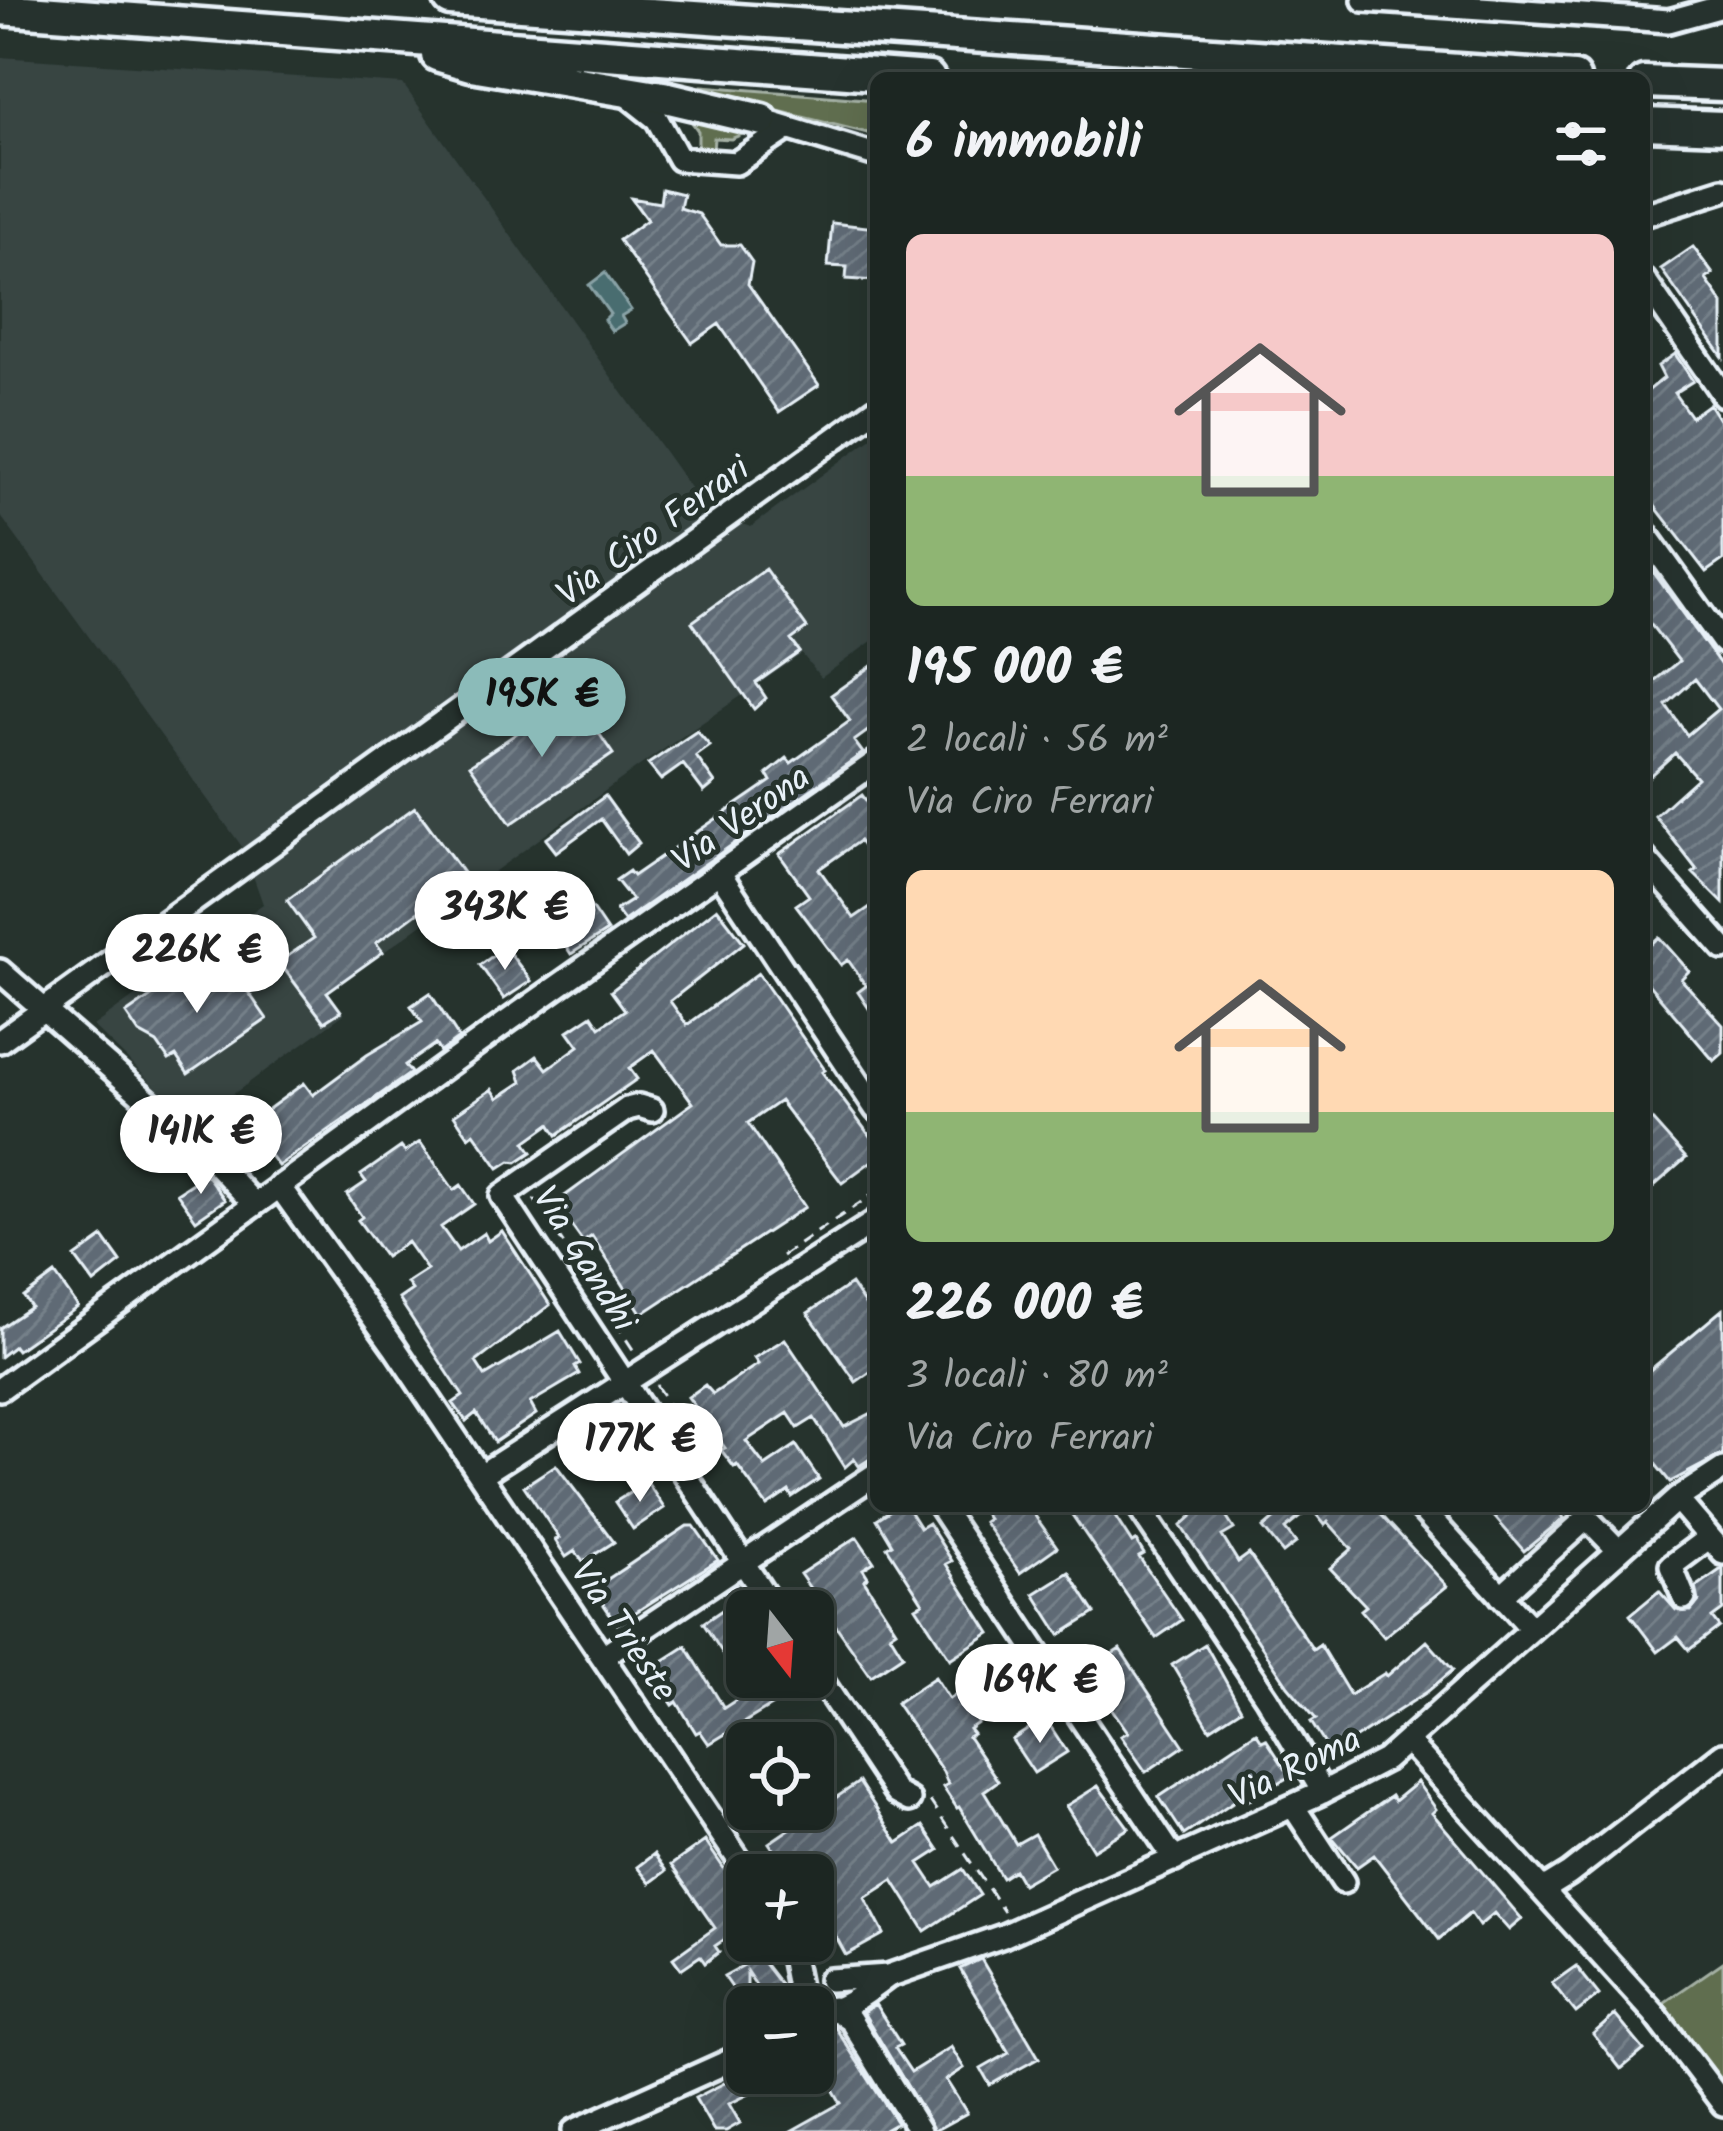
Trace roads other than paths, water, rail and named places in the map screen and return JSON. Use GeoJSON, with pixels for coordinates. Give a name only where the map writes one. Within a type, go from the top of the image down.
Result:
{"type":"FeatureCollection","features":[{"type":"Feature","properties":{"kind":"highway"},"geometry":{"type":"LineString","coordinates":[[450,0],[1488,72]]}},
{"type":"Feature","properties":{"kind":"highway"},"geometry":{"type":"LineString","coordinates":[[0,9],[870,74]]}},
{"type":"Feature","properties":{"kind":"highway"},"geometry":{"type":"LineString","coordinates":[[374,37],[471,64],[617,89],[775,124]]}},
{"type":"Feature","properties":{"kind":"highway"},"geometry":{"type":"LineString","coordinates":[[1650,82],[1723,86]]}},
{"type":"Feature","properties":{"kind":"highway"},"geometry":{"type":"LineString","coordinates":[[1650,124],[1713,127]]}},
{"type":"Feature","properties":{"kind":"highway"},"geometry":{"type":"LineString","coordinates":[[1650,134],[1713,127]]}},
{"type":"Feature","properties":{"kind":"street"},"geometry":{"type":"LineString","coordinates":[[1364,0],[1669,21],[1723,2]]}},
{"type":"Feature","properties":{"kind":"street"},"geometry":{"type":"LineString","coordinates":[[617,89],[650,111],[679,159],[736,163],[775,124],[870,153]]}},
{"type":"Feature","properties":{"kind":"street"},"geometry":{"type":"LineString","coordinates":[[1650,213],[1723,190]]}},
{"type":"Feature","properties":{"kind":"street"},"geometry":{"type":"LineString","coordinates":[[1650,289],[1723,395]]}},
{"type":"Feature","properties":{"kind":"street","name":"Via Ciro Ferrari"},"geometry":{"type":"LineString","coordinates":[[0,1041],[870,413]]}},
{"type":"Feature","properties":{"kind":"street"},"geometry":{"type":"LineString","coordinates":[[1650,540],[1723,642]]}},
{"type":"Feature","properties":{"kind":"street","name":"Via Verona"},"geometry":{"type":"LineString","coordinates":[[0,1389],[870,766]]}},
{"type":"Feature","properties":{"kind":"street"},"geometry":{"type":"LineString","coordinates":[[1650,865],[1723,948]]}},
{"type":"Feature","properties":{"kind":"street"},"geometry":{"type":"LineString","coordinates":[[719,872],[870,1100]]}},
{"type":"Feature","properties":{"kind":"street"},"geometry":{"type":"LineString","coordinates":[[0,970],[201,1148],[254,1204]]}},
{"type":"Feature","properties":{"kind":"street","name":"Via Gandhi"},"geometry":{"type":"LineString","coordinates":[[625,1382],[502,1196],[627,1109],[652,1110]]}},
{"type":"Feature","properties":{"kind":"street","name":"Via Trieste"},"geometry":{"type":"LineString","coordinates":[[279,1186],[481,1475],[735,1854]]}},
{"type":"Feature","properties":{"kind":"street"},"geometry":{"type":"LineString","coordinates":[[481,1475],[870,1225]]}},
{"type":"Feature","properties":{"kind":"street"},"geometry":{"type":"LineString","coordinates":[[625,1382],[762,1590]]}},
{"type":"Feature","properties":{"kind":"street","name":"Via Roma"},"geometry":{"type":"LineString","coordinates":[[834,2003],[849,2003],[888,1976],[1016,1930],[1385,1760],[1676,1499],[1723,1468]]}},
{"type":"Feature","properties":{"kind":"street"},"geometry":{"type":"LineString","coordinates":[[603,1656],[870,1478]]}},
{"type":"Feature","properties":{"kind":"street"},"geometry":{"type":"LineString","coordinates":[[1676,1499],[1718,1548],[1671,1566],[1684,1598]]}},
{"type":"Feature","properties":{"kind":"street"},"geometry":{"type":"LineString","coordinates":[[944,1512],[1175,1860]]}},
{"type":"Feature","properties":{"kind":"street"},"geometry":{"type":"LineString","coordinates":[[1142,1512],[1267,1698],[1323,1792]]}},
{"type":"Feature","properties":{"kind":"street"},"geometry":{"type":"LineString","coordinates":[[1424,1512],[1532,1628]]}},
{"type":"Feature","properties":{"kind":"street"},"geometry":{"type":"LineString","coordinates":[[1501,1596],[1586,1518],[1619,1551]]}},
{"type":"Feature","properties":{"kind":"street"},"geometry":{"type":"LineString","coordinates":[[833,1698],[896,1793],[908,1799]]}},
{"type":"Feature","properties":{"kind":"street"},"geometry":{"type":"LineString","coordinates":[[1407,1741],[1654,2013],[1723,2104]]}},
{"type":"Feature","properties":{"kind":"street"},"geometry":{"type":"LineString","coordinates":[[1543,1890],[1723,1754]]}},
{"type":"Feature","properties":{"kind":"street"},"geometry":{"type":"LineString","coordinates":[[1293,1806],[1342,1882]]}},
{"type":"Feature","properties":{"kind":"street"},"geometry":{"type":"LineString","coordinates":[[834,2011],[850,2019],[920,2131]]}},
{"type":"Feature","properties":{"kind":"street"},"geometry":{"type":"LineString","coordinates":[[574,2131],[726,2062]]}},
{"type":"Feature","properties":{"kind":"water"},"geometry":{"type":"Polygon","coordinates":[[[605,273],[631,310],[621,316],[625,323],[612,331],[604,320],[610,314],[589,285],[605,273]]]}}]}
